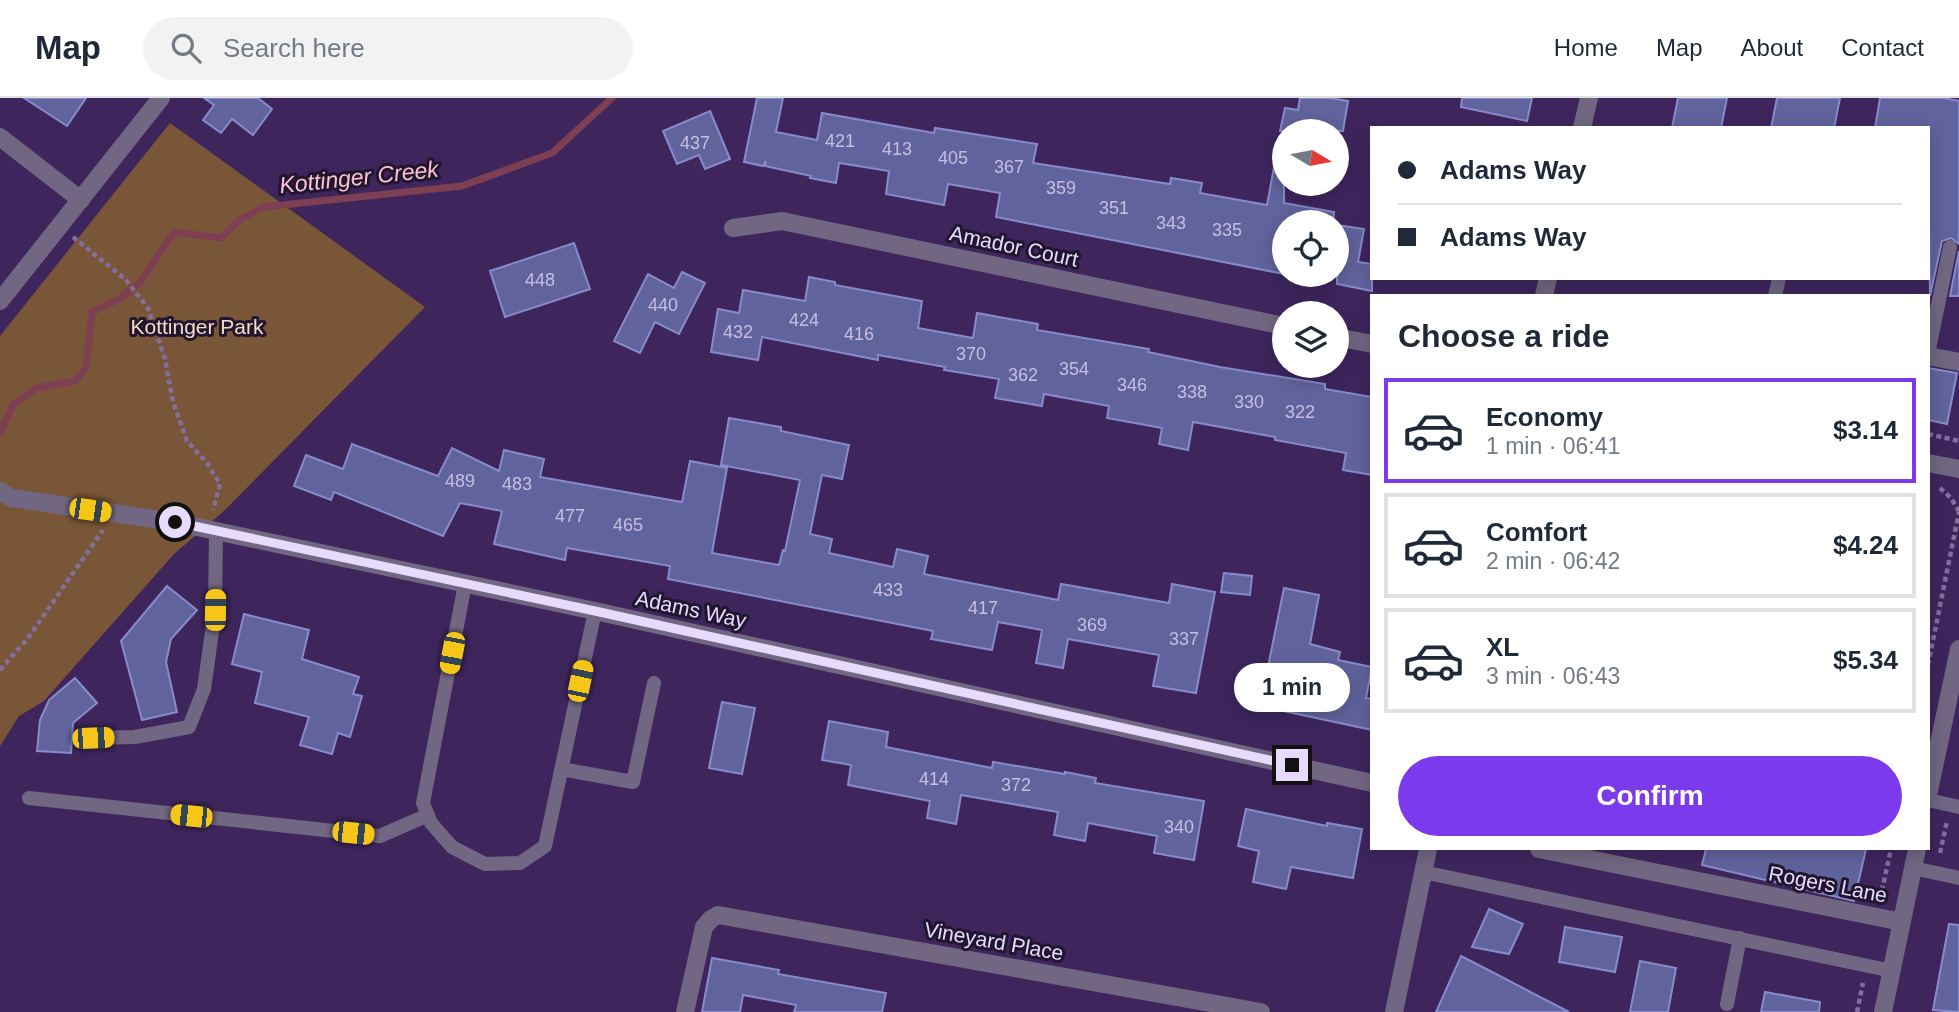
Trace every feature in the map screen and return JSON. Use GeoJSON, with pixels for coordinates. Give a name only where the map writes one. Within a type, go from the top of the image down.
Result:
{"type":"FeatureCollection","features":[{"type":"Feature","properties":{"kind":"street"},"geometry":{"type":"LineString","coordinates":[[0,301],[161,98]]}},
{"type":"Feature","properties":{"kind":"street"},"geometry":{"type":"LineString","coordinates":[[1582,126],[1589,98]]}},
{"type":"Feature","properties":{"kind":"street"},"geometry":{"type":"LineString","coordinates":[[0,137],[81,200]]}},
{"type":"Feature","properties":{"kind":"street","name":"Amador Court"},"geometry":{"type":"LineString","coordinates":[[733,228],[782,220],[1272,323]]}},
{"type":"Feature","properties":{"kind":"street"},"geometry":{"type":"LineString","coordinates":[[1349,339],[1370,344]]}},
{"type":"Feature","properties":{"kind":"street"},"geometry":{"type":"LineString","coordinates":[[1930,355],[1959,362]]}},
{"type":"Feature","properties":{"kind":"street"},"geometry":{"type":"LineString","coordinates":[[1930,463],[1959,469]]}},
{"type":"Feature","properties":{"kind":"street","name":"Adams Way"},"geometry":{"type":"LineString","coordinates":[[0,491],[10,498],[208,529],[595,611],[1370,783]]}},
{"type":"Feature","properties":{"kind":"street"},"geometry":{"type":"LineString","coordinates":[[1930,788],[1959,649]]}},
{"type":"Feature","properties":{"kind":"street"},"geometry":{"type":"LineString","coordinates":[[1394,1012],[1428,850]]}},
{"type":"Feature","properties":{"kind":"street","name":"Rogers Lane"},"geometry":{"type":"LineString","coordinates":[[1544,850],[1902,922]]}},
{"type":"Feature","properties":{"kind":"street"},"geometry":{"type":"LineString","coordinates":[[1883,1012],[1917,850]]}},
{"type":"Feature","properties":{"kind":"street","name":"Vineyard Place"},"geometry":{"type":"LineString","coordinates":[[685,1012],[704,927],[710,919],[718,915],[1261,1012]]}},
{"type":"Feature","properties":{"kind":"lane"},"geometry":{"type":"LineString","coordinates":[[1930,344],[1950,247]]}},
{"type":"Feature","properties":{"kind":"lane"},"geometry":{"type":"LineString","coordinates":[[93,738],[135,737],[189,727],[204,690],[213,623],[208,529]]}},
{"type":"Feature","properties":{"kind":"lane"},"geometry":{"type":"LineString","coordinates":[[465,584],[423,803],[431,823],[452,847],[485,864],[520,863],[545,846],[595,611]]}},
{"type":"Feature","properties":{"kind":"lane"},"geometry":{"type":"LineString","coordinates":[[561,769],[633,782],[654,683]]}},
{"type":"Feature","properties":{"kind":"lane"},"geometry":{"type":"LineString","coordinates":[[29,799],[380,836],[428,815]]}},
{"type":"Feature","properties":{"kind":"lane"},"geometry":{"type":"LineString","coordinates":[[1930,799],[1959,807]]}},
{"type":"Feature","properties":{"kind":"lane"},"geometry":{"type":"LineString","coordinates":[[1913,868],[1959,878]]}},
{"type":"Feature","properties":{"kind":"lane"},"geometry":{"type":"LineString","coordinates":[[1423,872],[1892,971]]}},
{"type":"Feature","properties":{"kind":"lane"},"geometry":{"type":"LineString","coordinates":[[1727,1004],[1740,938]]}},
{"type":"Feature","properties":{"kind":"path"},"geometry":{"type":"LineString","coordinates":[[61,226],[125,279],[148,308],[165,359],[173,402],[187,441],[220,484],[208,529]]}},
{"type":"Feature","properties":{"kind":"path"},"geometry":{"type":"LineString","coordinates":[[1930,434],[1959,441]]}},
{"type":"Feature","properties":{"kind":"path"},"geometry":{"type":"LineString","coordinates":[[1930,655],[1959,512],[1943,489],[1936,487]]}},
{"type":"Feature","properties":{"kind":"path"},"geometry":{"type":"LineString","coordinates":[[0,670],[29,638],[117,513]]}},
{"type":"Feature","properties":{"kind":"green space","name":"Kottinger Park"},"geometry":{"type":"Polygon","coordinates":[[[170,123],[425,307],[224,511],[174,554],[44,701],[19,716],[0,746],[0,336],[170,123]]]}},
{"type":"Feature","properties":{"kind":"building"},"geometry":{"type":"Polygon","coordinates":[[[24,98],[86,98],[67,126],[24,98]]]}},
{"type":"Feature","properties":{"kind":"building"},"geometry":{"type":"Polygon","coordinates":[[[204,98],[258,98],[272,109],[253,135],[232,119],[221,133],[203,120],[214,105],[204,98]]]}},
{"type":"Feature","properties":{"kind":"building"},"geometry":{"type":"Polygon","coordinates":[[[757,98],[783,98],[776,132],[817,140],[822,113],[934,133],[935,128],[1037,144],[1033,163],[1170,184],[1171,178],[1202,183],[1200,193],[1267,205],[1272,178],[1272,196],[1284,196],[1284,203],[1323,210],[1272,210],[1272,272],[996,217],[1000,193],[948,184],[944,205],[886,194],[889,171],[839,163],[836,183],[765,166],[766,161],[763,166],[744,162],[757,98]]]}},
{"type":"Feature","properties":{"kind":"building"},"geometry":{"type":"Polygon","coordinates":[[[1300,98],[1348,101],[1345,119],[1283,119],[1285,108],[1298,110],[1300,98]]]}},
{"type":"Feature","properties":{"kind":"building"},"geometry":{"type":"Polygon","coordinates":[[[1462,98],[1532,98],[1527,121],[1461,107],[1462,98]]]}},
{"type":"Feature","properties":{"kind":"building"},"geometry":{"type":"Polygon","coordinates":[[[1678,98],[1727,98],[1721,126],[1672,126],[1678,98]]]}},
{"type":"Feature","properties":{"kind":"building"},"geometry":{"type":"Polygon","coordinates":[[[1777,98],[1840,98],[1834,126],[1771,126],[1777,98]]]}},
{"type":"Feature","properties":{"kind":"building"},"geometry":{"type":"Polygon","coordinates":[[[1880,98],[1944,98],[1959,101],[1959,244],[1951,238],[1942,241],[1930,296],[1930,126],[1875,126],[1880,98]]]}},
{"type":"Feature","properties":{"kind":"building"},"geometry":{"type":"Polygon","coordinates":[[[710,111],[730,159],[705,169],[699,155],[677,164],[663,131],[710,111]]]}},
{"type":"Feature","properties":{"kind":"building"},"geometry":{"type":"Polygon","coordinates":[[[1349,227],[1364,229],[1358,262],[1370,264],[1372,291],[1349,286],[1349,227]]]}},
{"type":"Feature","properties":{"kind":"building"},"geometry":{"type":"Polygon","coordinates":[[[574,243],[590,289],[505,317],[490,271],[574,243]]]}},
{"type":"Feature","properties":{"kind":"building"},"geometry":{"type":"Polygon","coordinates":[[[1959,251],[1959,296],[1950,296],[1959,251]]]}},
{"type":"Feature","properties":{"kind":"building"},"geometry":{"type":"Polygon","coordinates":[[[682,272],[705,283],[679,334],[655,322],[640,353],[614,341],[648,274],[674,288],[682,272]]]}},
{"type":"Feature","properties":{"kind":"building"},"geometry":{"type":"Polygon","coordinates":[[[809,277],[835,282],[835,285],[922,301],[918,328],[973,338],[977,313],[1038,324],[1037,330],[1149,349],[1148,352],[1272,375],[1272,378],[1325,384],[1325,389],[1370,397],[1370,475],[1343,470],[1346,453],[1193,422],[1188,450],[1159,444],[1162,428],[1107,418],[1109,406],[1044,394],[1042,406],[995,398],[999,379],[944,370],[945,367],[878,355],[878,360],[762,337],[758,360],[711,352],[718,309],[739,313],[743,290],[805,301],[809,277]]]}},
{"type":"Feature","properties":{"kind":"building"},"geometry":{"type":"Polygon","coordinates":[[[1930,368],[1957,373],[1947,424],[1930,420],[1930,368]]]}},
{"type":"Feature","properties":{"kind":"building"},"geometry":{"type":"Polygon","coordinates":[[[729,418],[781,427],[781,431],[849,445],[842,479],[822,475],[810,534],[832,539],[829,553],[893,567],[897,549],[928,556],[924,574],[1058,600],[1061,584],[1169,603],[1172,584],[1215,592],[1196,693],[1153,686],[1159,655],[1068,639],[1063,668],[1036,663],[1042,630],[998,622],[992,650],[931,639],[933,631],[668,579],[670,566],[567,548],[565,560],[494,544],[502,511],[460,503],[443,536],[334,492],[331,500],[294,486],[306,455],[343,469],[352,444],[438,476],[452,448],[499,471],[504,450],[544,459],[540,477],[682,502],[690,461],[727,468],[712,553],[779,565],[783,550],[785,551],[800,480],[721,465],[729,418]]]}},
{"type":"Feature","properties":{"kind":"building"},"geometry":{"type":"Polygon","coordinates":[[[1224,573],[1252,576],[1250,595],[1221,592],[1224,573]]]}},
{"type":"Feature","properties":{"kind":"building"},"geometry":{"type":"Polygon","coordinates":[[[167,586],[197,610],[171,639],[166,662],[177,712],[142,720],[121,641],[167,586]]]}},
{"type":"Feature","properties":{"kind":"building"},"geometry":{"type":"Polygon","coordinates":[[[1284,588],[1319,595],[1310,644],[1340,652],[1338,660],[1370,667],[1366,698],[1370,699],[1370,730],[1260,706],[1284,588]]]}},
{"type":"Feature","properties":{"kind":"building"},"geometry":{"type":"Polygon","coordinates":[[[244,614],[309,630],[302,659],[359,677],[353,694],[362,696],[350,737],[338,733],[332,754],[300,745],[309,717],[255,703],[262,672],[232,664],[244,614]]]}},
{"type":"Feature","properties":{"kind":"building"},"geometry":{"type":"Polygon","coordinates":[[[75,678],[97,703],[73,723],[71,753],[37,751],[40,720],[49,700],[75,678]]]}},
{"type":"Feature","properties":{"kind":"building"},"geometry":{"type":"Polygon","coordinates":[[[722,702],[755,708],[742,774],[709,768],[722,702]]]}},
{"type":"Feature","properties":{"kind":"building"},"geometry":{"type":"Polygon","coordinates":[[[829,721],[888,732],[886,747],[992,768],[993,762],[1065,772],[1096,778],[1095,783],[1204,801],[1194,860],[1154,853],[1157,836],[1088,823],[1085,841],[1054,835],[1058,812],[961,795],[956,824],[927,818],[930,801],[848,785],[851,765],[822,760],[829,721]]]}},
{"type":"Feature","properties":{"kind":"building"},"geometry":{"type":"Polygon","coordinates":[[[1246,809],[1327,826],[1327,823],[1362,829],[1353,878],[1291,867],[1286,889],[1253,882],[1259,851],[1238,846],[1246,809]]]}},
{"type":"Feature","properties":{"kind":"building"},"geometry":{"type":"Polygon","coordinates":[[[1706,850],[1866,850],[1854,901],[1702,865],[1706,850]]]}},
{"type":"Feature","properties":{"kind":"building"},"geometry":{"type":"Polygon","coordinates":[[[1489,909],[1523,924],[1509,954],[1472,947],[1489,909]]]}},
{"type":"Feature","properties":{"kind":"building"},"geometry":{"type":"Polygon","coordinates":[[[1949,924],[1959,925],[1959,1012],[1933,1010],[1949,924]]]}},
{"type":"Feature","properties":{"kind":"building"},"geometry":{"type":"Polygon","coordinates":[[[1565,927],[1622,937],[1615,972],[1559,962],[1565,927]]]}},
{"type":"Feature","properties":{"kind":"building"},"geometry":{"type":"Polygon","coordinates":[[[1461,956],[1496,974],[1569,1012],[1436,1012],[1461,956]]]}},
{"type":"Feature","properties":{"kind":"building"},"geometry":{"type":"Polygon","coordinates":[[[712,958],[779,970],[778,974],[886,993],[882,1012],[794,1012],[796,1005],[743,995],[740,1012],[702,1012],[712,958]]]}},
{"type":"Feature","properties":{"kind":"building"},"geometry":{"type":"Polygon","coordinates":[[[1640,961],[1676,968],[1668,1012],[1630,1012],[1640,961]]]}},
{"type":"Feature","properties":{"kind":"building"},"geometry":{"type":"Polygon","coordinates":[[[1765,992],[1820,1002],[1819,1012],[1761,1012],[1765,992]]]}},
{"type":"Feature","properties":{"kind":"waterway","name":"Kottinger Creek"},"geometry":{"type":"LineString","coordinates":[[0,433],[13,405],[36,388],[75,381],[86,367],[92,312],[121,298],[141,281],[174,232],[221,238],[239,220],[264,207],[462,186],[552,153],[612,98]]}},
{"type":"Feature","properties":{"kind":"route"},"geometry":{"type":"LineString","coordinates":[[175,522],[595,611],[1292,765]]}}]}
